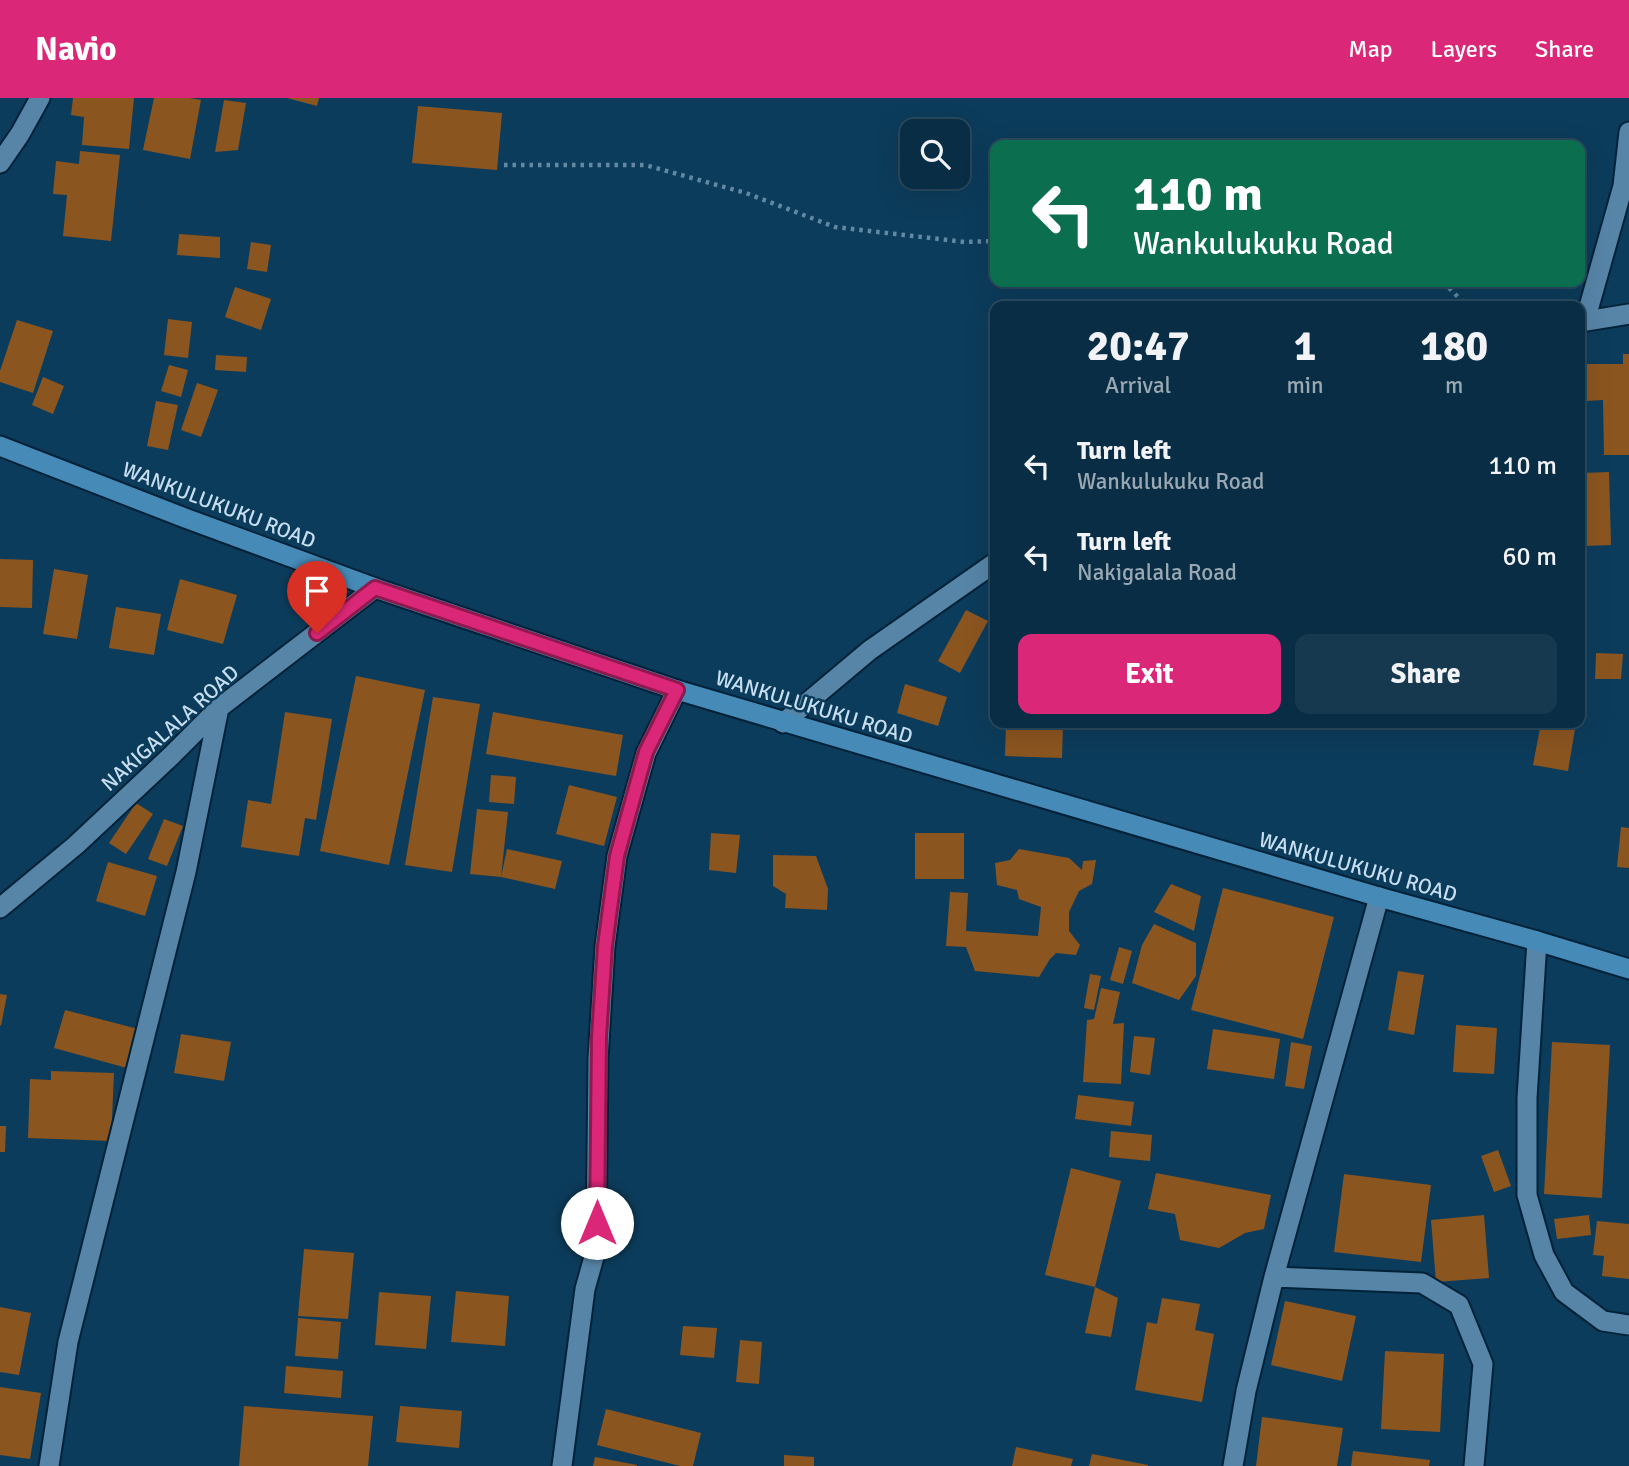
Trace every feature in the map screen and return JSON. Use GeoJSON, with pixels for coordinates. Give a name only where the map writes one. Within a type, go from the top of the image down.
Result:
{"type":"FeatureCollection","features":[{"type":"Feature","properties":{"kind":"main road","name":"WANKULUKUKU ROAD"},"geometry":{"type":"LineString","coordinates":[[0,446],[375,588],[677,690],[1379,898],[1629,969]]}},
{"type":"Feature","properties":{"kind":"street"},"geometry":{"type":"LineString","coordinates":[[0,163],[40,98]]}},
{"type":"Feature","properties":{"kind":"street"},"geometry":{"type":"LineString","coordinates":[[1585,315],[1623,186],[1629,132]]}},
{"type":"Feature","properties":{"kind":"street"},"geometry":{"type":"LineString","coordinates":[[1585,322],[1629,314]]}},
{"type":"Feature","properties":{"kind":"street"},"geometry":{"type":"LineString","coordinates":[[783,723],[870,650],[990,566]]}},
{"type":"Feature","properties":{"kind":"street","name":"NAKIGALALA ROAD"},"geometry":{"type":"LineString","coordinates":[[0,908],[76,845],[219,708],[375,588]]}},
{"type":"Feature","properties":{"kind":"street"},"geometry":{"type":"LineString","coordinates":[[562,1466],[585,1289],[596,1250],[598,1059],[605,946],[617,856],[646,752],[677,690]]}},
{"type":"Feature","properties":{"kind":"street"},"geometry":{"type":"LineString","coordinates":[[48,1466],[68,1342],[186,872],[219,708]]}},
{"type":"Feature","properties":{"kind":"street"},"geometry":{"type":"LineString","coordinates":[[1233,1466],[1246,1391],[1274,1277],[1379,898]]}},
{"type":"Feature","properties":{"kind":"street"},"geometry":{"type":"LineString","coordinates":[[1537,941],[1527,1098],[1527,1195],[1545,1255],[1564,1292],[1603,1321],[1629,1325]]}},
{"type":"Feature","properties":{"kind":"street"},"geometry":{"type":"LineString","coordinates":[[1274,1277],[1422,1283],[1459,1305],[1483,1364],[1475,1466]]}},
{"type":"Feature","properties":{"kind":"path"},"geometry":{"type":"LineString","coordinates":[[504,165],[645,165],[746,193],[835,227],[965,242],[990,241]]}},
{"type":"Feature","properties":{"kind":"path"},"geometry":{"type":"LineString","coordinates":[[1448,287],[1462,301]]}},
{"type":"Feature","properties":{"kind":"building"},"geometry":{"type":"Polygon","coordinates":[[[73,98],[134,98],[129,149],[82,145],[84,117],[71,115],[73,98]]]}},
{"type":"Feature","properties":{"kind":"building"},"geometry":{"type":"Polygon","coordinates":[[[154,98],[201,100],[190,159],[143,150],[154,98]]]}},
{"type":"Feature","properties":{"kind":"building"},"geometry":{"type":"Polygon","coordinates":[[[287,98],[319,98],[317,106],[287,98]]]}},
{"type":"Feature","properties":{"kind":"building"},"geometry":{"type":"Polygon","coordinates":[[[224,100],[246,103],[238,150],[215,152],[224,100]]]}},
{"type":"Feature","properties":{"kind":"building"},"geometry":{"type":"Polygon","coordinates":[[[418,106],[502,113],[497,170],[412,163],[418,106]]]}},
{"type":"Feature","properties":{"kind":"building"},"geometry":{"type":"Polygon","coordinates":[[[80,151],[120,155],[111,241],[63,236],[67,195],[53,194],[56,161],[79,164],[80,151]]]}},
{"type":"Feature","properties":{"kind":"building"},"geometry":{"type":"Polygon","coordinates":[[[179,234],[220,237],[220,258],[177,255],[179,234]]]}},
{"type":"Feature","properties":{"kind":"building"},"geometry":{"type":"Polygon","coordinates":[[[251,242],[271,245],[267,272],[247,269],[251,242]]]}},
{"type":"Feature","properties":{"kind":"building"},"geometry":{"type":"Polygon","coordinates":[[[235,287],[271,299],[261,330],[225,317],[235,287]]]}},
{"type":"Feature","properties":{"kind":"building"},"geometry":{"type":"Polygon","coordinates":[[[168,319],[192,322],[188,358],[164,355],[168,319]]]}},
{"type":"Feature","properties":{"kind":"building"},"geometry":{"type":"Polygon","coordinates":[[[17,320],[53,331],[33,393],[0,382],[0,371],[17,320]]]}},
{"type":"Feature","properties":{"kind":"building"},"geometry":{"type":"Polygon","coordinates":[[[1623,354],[1629,354],[1629,455],[1604,455],[1603,400],[1587,401],[1587,364],[1623,364],[1623,354]]]}},
{"type":"Feature","properties":{"kind":"building"},"geometry":{"type":"Polygon","coordinates":[[[216,355],[247,357],[246,372],[215,370],[216,355]]]}},
{"type":"Feature","properties":{"kind":"building"},"geometry":{"type":"Polygon","coordinates":[[[169,365],[188,370],[181,397],[161,391],[169,365]]]}},
{"type":"Feature","properties":{"kind":"building"},"geometry":{"type":"Polygon","coordinates":[[[43,377],[64,386],[53,414],[32,405],[43,377]]]}},
{"type":"Feature","properties":{"kind":"building"},"geometry":{"type":"Polygon","coordinates":[[[197,383],[218,390],[201,437],[181,430],[197,383]]]}},
{"type":"Feature","properties":{"kind":"building"},"geometry":{"type":"Polygon","coordinates":[[[156,401],[178,405],[168,450],[147,446],[156,401]]]}},
{"type":"Feature","properties":{"kind":"building"},"geometry":{"type":"Polygon","coordinates":[[[1609,472],[1611,545],[1585,546],[1585,473],[1609,472]]]}},
{"type":"Feature","properties":{"kind":"building"},"geometry":{"type":"Polygon","coordinates":[[[0,559],[33,560],[32,608],[0,607],[0,559]]]}},
{"type":"Feature","properties":{"kind":"building"},"geometry":{"type":"Polygon","coordinates":[[[54,569],[88,575],[77,639],[43,634],[54,569]]]}},
{"type":"Feature","properties":{"kind":"building"},"geometry":{"type":"Polygon","coordinates":[[[180,579],[237,595],[223,644],[167,630],[180,579]]]}},
{"type":"Feature","properties":{"kind":"building"},"geometry":{"type":"Polygon","coordinates":[[[116,607],[161,614],[154,655],[109,648],[116,607]]]}},
{"type":"Feature","properties":{"kind":"building"},"geometry":{"type":"Polygon","coordinates":[[[966,610],[988,621],[960,673],[938,661],[966,610]]]}},
{"type":"Feature","properties":{"kind":"building"},"geometry":{"type":"Polygon","coordinates":[[[1596,653],[1623,654],[1621,679],[1595,679],[1596,653]]]}},
{"type":"Feature","properties":{"kind":"building"},"geometry":{"type":"Polygon","coordinates":[[[356,676],[425,690],[389,865],[320,851],[356,676]]]}},
{"type":"Feature","properties":{"kind":"building"},"geometry":{"type":"Polygon","coordinates":[[[905,684],[947,697],[938,726],[897,713],[905,684]]]}},
{"type":"Feature","properties":{"kind":"building"},"geometry":{"type":"Polygon","coordinates":[[[433,697],[480,704],[452,872],[405,865],[433,697]]]}},
{"type":"Feature","properties":{"kind":"building"},"geometry":{"type":"Polygon","coordinates":[[[285,712],[332,719],[316,820],[305,818],[299,856],[241,847],[248,800],[271,804],[285,712]]]}},
{"type":"Feature","properties":{"kind":"building"},"geometry":{"type":"Polygon","coordinates":[[[493,712],[623,735],[616,776],[486,754],[493,712]]]}},
{"type":"Feature","properties":{"kind":"building"},"geometry":{"type":"Polygon","coordinates":[[[1006,728],[1063,728],[1062,758],[1005,756],[1006,728]]]}},
{"type":"Feature","properties":{"kind":"building"},"geometry":{"type":"Polygon","coordinates":[[[1540,728],[1575,728],[1568,771],[1533,765],[1540,728]]]}},
{"type":"Feature","properties":{"kind":"building"},"geometry":{"type":"Polygon","coordinates":[[[491,775],[516,777],[514,804],[489,802],[491,775]]]}},
{"type":"Feature","properties":{"kind":"building"},"geometry":{"type":"Polygon","coordinates":[[[569,785],[617,797],[604,846],[556,834],[569,785]]]}},
{"type":"Feature","properties":{"kind":"building"},"geometry":{"type":"Polygon","coordinates":[[[136,803],[153,814],[126,854],[109,843],[136,803]]]}},
{"type":"Feature","properties":{"kind":"building"},"geometry":{"type":"Polygon","coordinates":[[[477,809],[508,812],[501,877],[470,874],[477,809]]]}},
{"type":"Feature","properties":{"kind":"building"},"geometry":{"type":"Polygon","coordinates":[[[164,819],[183,826],[167,866],[148,859],[164,819]]]}},
{"type":"Feature","properties":{"kind":"building"},"geometry":{"type":"Polygon","coordinates":[[[1621,827],[1629,828],[1629,868],[1617,867],[1621,827]]]}},
{"type":"Feature","properties":{"kind":"building"},"geometry":{"type":"Polygon","coordinates":[[[711,833],[740,835],[736,873],[709,870],[711,833]]]}},
{"type":"Feature","properties":{"kind":"building"},"geometry":{"type":"Polygon","coordinates":[[[915,833],[964,833],[964,879],[915,879],[915,833]]]}},
{"type":"Feature","properties":{"kind":"building"},"geometry":{"type":"Polygon","coordinates":[[[507,849],[562,861],[555,889],[501,877],[507,849]]]}},
{"type":"Feature","properties":{"kind":"building"},"geometry":{"type":"Polygon","coordinates":[[[1019,849],[1069,858],[1082,870],[1083,861],[1096,860],[1092,884],[1079,891],[1069,912],[1069,931],[1080,945],[1076,955],[1056,953],[1039,977],[975,971],[966,947],[946,946],[950,892],[968,893],[966,931],[1038,936],[1041,907],[1019,899],[1017,890],[997,885],[995,863],[1010,860],[1019,849]]]}},
{"type":"Feature","properties":{"kind":"building"},"geometry":{"type":"Polygon","coordinates":[[[773,855],[816,856],[828,889],[827,910],[785,908],[786,894],[773,886],[773,855]]]}},
{"type":"Feature","properties":{"kind":"building"},"geometry":{"type":"Polygon","coordinates":[[[108,862],[157,876],[145,916],[96,901],[108,862]]]}},
{"type":"Feature","properties":{"kind":"building"},"geometry":{"type":"Polygon","coordinates":[[[1171,884],[1201,896],[1194,931],[1154,912],[1171,884]]]}},
{"type":"Feature","properties":{"kind":"building"},"geometry":{"type":"Polygon","coordinates":[[[1223,888],[1334,917],[1303,1039],[1191,1010],[1223,888]]]}},
{"type":"Feature","properties":{"kind":"building"},"geometry":{"type":"Polygon","coordinates":[[[1154,924],[1196,943],[1196,976],[1179,1000],[1132,983],[1142,945],[1154,924]]]}},
{"type":"Feature","properties":{"kind":"building"},"geometry":{"type":"Polygon","coordinates":[[[1119,947],[1132,951],[1123,984],[1110,980],[1119,947]]]}},
{"type":"Feature","properties":{"kind":"building"},"geometry":{"type":"Polygon","coordinates":[[[1398,971],[1424,975],[1414,1035],[1388,1030],[1398,971]]]}},
{"type":"Feature","properties":{"kind":"building"},"geometry":{"type":"Polygon","coordinates":[[[1090,974],[1101,976],[1094,1010],[1084,1008],[1090,974]]]}},
{"type":"Feature","properties":{"kind":"building"},"geometry":{"type":"Polygon","coordinates":[[[1101,988],[1120,992],[1113,1024],[1124,1023],[1121,1084],[1083,1082],[1087,1020],[1094,1019],[1101,988]]]}},
{"type":"Feature","properties":{"kind":"building"},"geometry":{"type":"Polygon","coordinates":[[[0,994],[7,995],[1,1026],[0,1025],[0,994]]]}},
{"type":"Feature","properties":{"kind":"building"},"geometry":{"type":"Polygon","coordinates":[[[65,1010],[138,1029],[127,1068],[54,1048],[65,1010]]]}},
{"type":"Feature","properties":{"kind":"building"},"geometry":{"type":"Polygon","coordinates":[[[1456,1025],[1497,1028],[1494,1074],[1453,1072],[1456,1025]]]}},
{"type":"Feature","properties":{"kind":"building"},"geometry":{"type":"Polygon","coordinates":[[[1213,1029],[1280,1039],[1274,1079],[1207,1069],[1213,1029]]]}},
{"type":"Feature","properties":{"kind":"building"},"geometry":{"type":"Polygon","coordinates":[[[181,1034],[231,1042],[224,1081],[174,1073],[181,1034]]]}},
{"type":"Feature","properties":{"kind":"building"},"geometry":{"type":"Polygon","coordinates":[[[1134,1036],[1155,1038],[1150,1075],[1130,1072],[1134,1036]]]}},
{"type":"Feature","properties":{"kind":"building"},"geometry":{"type":"Polygon","coordinates":[[[1291,1042],[1312,1046],[1304,1089],[1285,1086],[1291,1042]]]}},
{"type":"Feature","properties":{"kind":"building"},"geometry":{"type":"Polygon","coordinates":[[[1552,1042],[1610,1045],[1602,1198],[1544,1194],[1552,1042]]]}},
{"type":"Feature","properties":{"kind":"building"},"geometry":{"type":"Polygon","coordinates":[[[51,1071],[114,1073],[111,1141],[28,1138],[30,1079],[51,1080],[51,1071]]]}},
{"type":"Feature","properties":{"kind":"building"},"geometry":{"type":"Polygon","coordinates":[[[1078,1095],[1134,1102],[1131,1126],[1075,1119],[1078,1095]]]}},
{"type":"Feature","properties":{"kind":"building"},"geometry":{"type":"Polygon","coordinates":[[[0,1126],[6,1126],[5,1152],[0,1152],[0,1126]]]}},
{"type":"Feature","properties":{"kind":"building"},"geometry":{"type":"Polygon","coordinates":[[[1111,1131],[1152,1135],[1150,1161],[1109,1157],[1111,1131]]]}},
{"type":"Feature","properties":{"kind":"building"},"geometry":{"type":"Polygon","coordinates":[[[1498,1150],[1511,1186],[1494,1192],[1481,1156],[1498,1150]]]}},
{"type":"Feature","properties":{"kind":"building"},"geometry":{"type":"Polygon","coordinates":[[[1071,1168],[1121,1181],[1095,1287],[1045,1275],[1071,1168]]]}},
{"type":"Feature","properties":{"kind":"building"},"geometry":{"type":"Polygon","coordinates":[[[1156,1173],[1271,1195],[1264,1229],[1245,1233],[1219,1248],[1180,1240],[1175,1214],[1148,1209],[1156,1173]]]}},
{"type":"Feature","properties":{"kind":"building"},"geometry":{"type":"Polygon","coordinates":[[[1344,1174],[1431,1185],[1421,1262],[1334,1252],[1344,1174]]]}},
{"type":"Feature","properties":{"kind":"building"},"geometry":{"type":"Polygon","coordinates":[[[1484,1215],[1489,1278],[1436,1282],[1431,1220],[1484,1215]]]}},
{"type":"Feature","properties":{"kind":"building"},"geometry":{"type":"Polygon","coordinates":[[[1589,1215],[1591,1235],[1557,1239],[1554,1219],[1589,1215]]]}},
{"type":"Feature","properties":{"kind":"building"},"geometry":{"type":"Polygon","coordinates":[[[1597,1221],[1629,1224],[1629,1279],[1602,1276],[1604,1256],[1593,1255],[1597,1221]]]}},
{"type":"Feature","properties":{"kind":"building"},"geometry":{"type":"Polygon","coordinates":[[[304,1249],[354,1253],[348,1319],[298,1316],[304,1249]]]}},
{"type":"Feature","properties":{"kind":"building"},"geometry":{"type":"Polygon","coordinates":[[[1095,1287],[1118,1298],[1111,1337],[1085,1333],[1095,1287]]]}},
{"type":"Feature","properties":{"kind":"building"},"geometry":{"type":"Polygon","coordinates":[[[456,1291],[509,1296],[505,1346],[451,1342],[456,1291]]]}},
{"type":"Feature","properties":{"kind":"building"},"geometry":{"type":"Polygon","coordinates":[[[379,1292],[431,1296],[426,1349],[375,1345],[379,1292]]]}},
{"type":"Feature","properties":{"kind":"building"},"geometry":{"type":"Polygon","coordinates":[[[1162,1298],[1200,1304],[1195,1330],[1214,1334],[1202,1402],[1135,1390],[1147,1322],[1157,1324],[1162,1298]]]}},
{"type":"Feature","properties":{"kind":"building"},"geometry":{"type":"Polygon","coordinates":[[[1285,1301],[1356,1316],[1342,1381],[1271,1365],[1285,1301]]]}},
{"type":"Feature","properties":{"kind":"building"},"geometry":{"type":"Polygon","coordinates":[[[0,1307],[31,1313],[19,1375],[0,1372],[0,1307]]]}},
{"type":"Feature","properties":{"kind":"building"},"geometry":{"type":"Polygon","coordinates":[[[298,1318],[341,1322],[338,1359],[295,1356],[298,1318]]]}},
{"type":"Feature","properties":{"kind":"building"},"geometry":{"type":"Polygon","coordinates":[[[683,1326],[717,1328],[714,1358],[680,1355],[683,1326]]]}},
{"type":"Feature","properties":{"kind":"building"},"geometry":{"type":"Polygon","coordinates":[[[740,1340],[762,1342],[759,1384],[736,1382],[740,1340]]]}},
{"type":"Feature","properties":{"kind":"building"},"geometry":{"type":"Polygon","coordinates":[[[1385,1351],[1444,1354],[1440,1432],[1381,1429],[1385,1351]]]}},
{"type":"Feature","properties":{"kind":"building"},"geometry":{"type":"Polygon","coordinates":[[[286,1366],[343,1371],[341,1398],[284,1393],[286,1366]]]}},
{"type":"Feature","properties":{"kind":"building"},"geometry":{"type":"Polygon","coordinates":[[[0,1387],[41,1393],[30,1459],[0,1455],[0,1387]]]}},
{"type":"Feature","properties":{"kind":"building"},"geometry":{"type":"Polygon","coordinates":[[[244,1406],[373,1416],[368,1466],[239,1466],[244,1406]]]}},
{"type":"Feature","properties":{"kind":"building"},"geometry":{"type":"Polygon","coordinates":[[[400,1406],[462,1411],[459,1448],[396,1442],[400,1406]]]}},
{"type":"Feature","properties":{"kind":"building"},"geometry":{"type":"Polygon","coordinates":[[[606,1409],[701,1433],[693,1466],[680,1466],[597,1445],[606,1409]]]}},
{"type":"Feature","properties":{"kind":"building"},"geometry":{"type":"Polygon","coordinates":[[[1262,1417],[1343,1428],[1337,1466],[1256,1466],[1262,1417]]]}},
{"type":"Feature","properties":{"kind":"building"},"geometry":{"type":"Polygon","coordinates":[[[1016,1447],[1073,1459],[1071,1466],[1012,1466],[1016,1447]]]}},
{"type":"Feature","properties":{"kind":"building"},"geometry":{"type":"Polygon","coordinates":[[[1353,1451],[1430,1460],[1429,1466],[1351,1466],[1353,1451]]]}},
{"type":"Feature","properties":{"kind":"building"},"geometry":{"type":"Polygon","coordinates":[[[1092,1454],[1148,1465],[1148,1466],[1089,1466],[1092,1454]]]}},
{"type":"Feature","properties":{"kind":"building"},"geometry":{"type":"Polygon","coordinates":[[[784,1455],[814,1457],[814,1466],[784,1466],[784,1455]]]}},
{"type":"Feature","properties":{"kind":"building"},"geometry":{"type":"Polygon","coordinates":[[[595,1457],[637,1465],[637,1466],[593,1466],[595,1457]]]}},
{"type":"Feature","properties":{"kind":"route"},"geometry":{"type":"LineString","coordinates":[[317,633],[375,588],[677,690],[646,752],[617,856],[605,946],[599,1037],[597,1223]]}}]}
